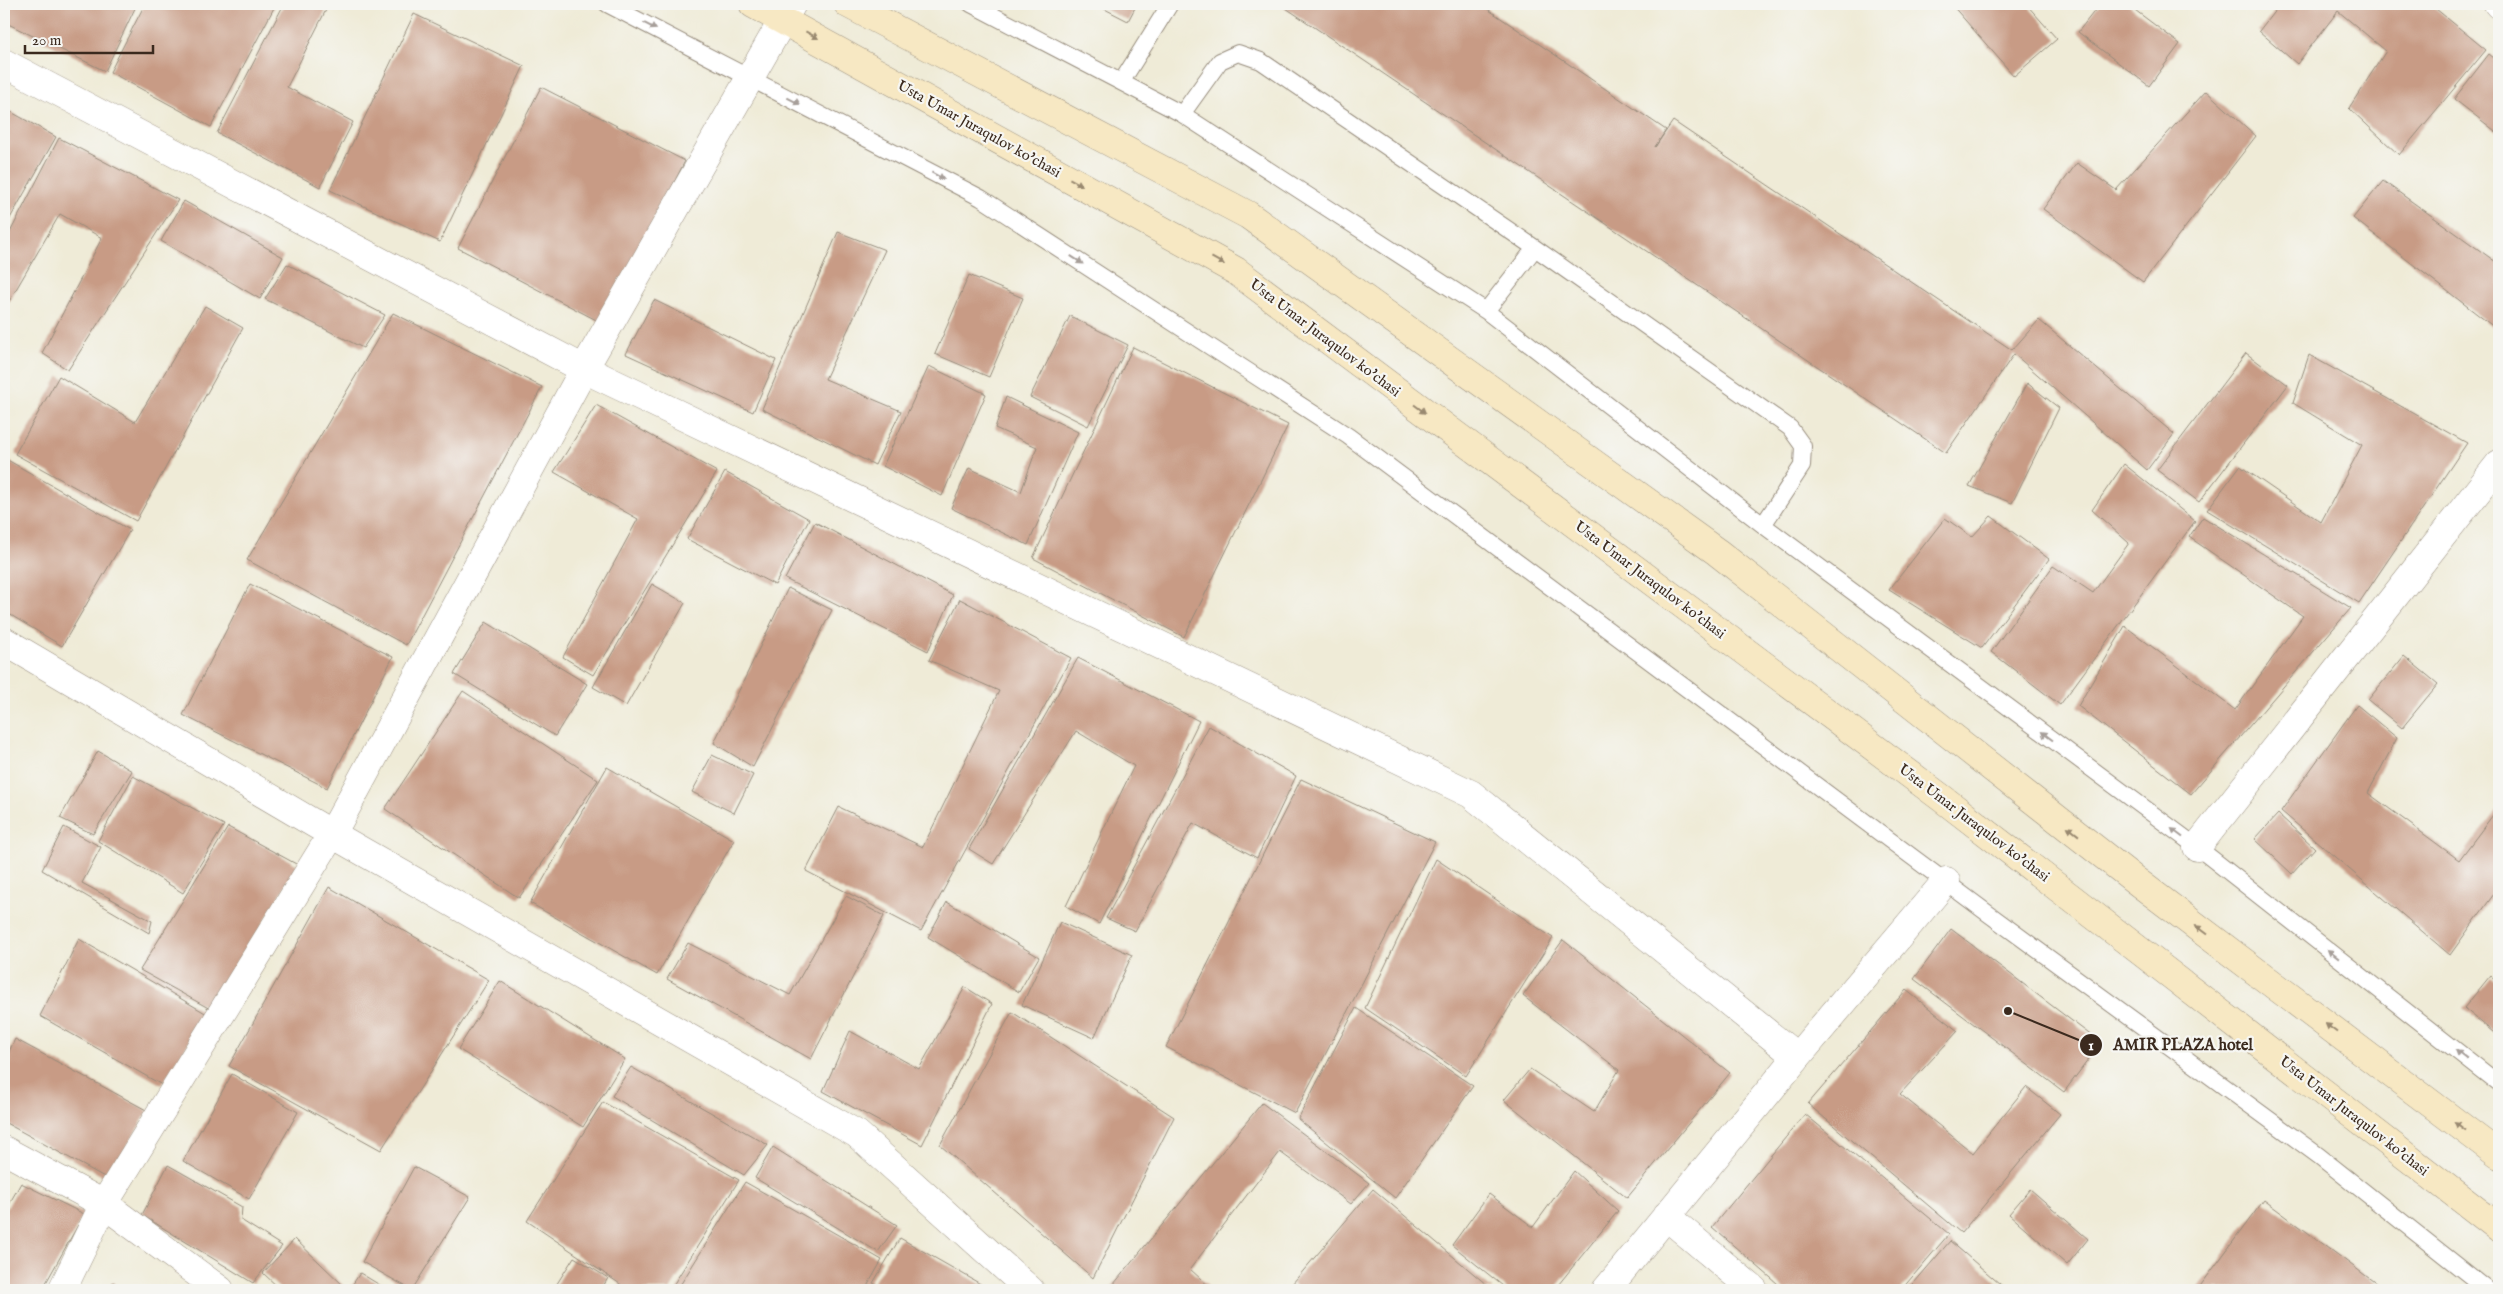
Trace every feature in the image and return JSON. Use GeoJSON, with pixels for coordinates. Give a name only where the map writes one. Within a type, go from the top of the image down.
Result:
{"type":"FeatureCollection","features":[{"type":"Feature","properties":{"kind":"main road","name":"Usta Umar Juraqulov ko'chasi"},"geometry":{"type":"LineString","coordinates":[[753,4],[788,12],[1236,271],[1943,799],[2499,1228]]}},
{"type":"Feature","properties":{"kind":"main road"},"geometry":{"type":"LineString","coordinates":[[848,4],[1248,215],[1717,552],[2135,880],[2499,1156]]}},
{"type":"Feature","properties":{"kind":"street"},"geometry":{"type":"LineString","coordinates":[[62,1290],[104,1204],[332,834],[584,369],[788,12]]}},
{"type":"Feature","properties":{"kind":"street"},"geometry":{"type":"LineString","coordinates":[[4,63],[584,369],[1471,794],[1797,1057]]}},
{"type":"Feature","properties":{"kind":"street"},"geometry":{"type":"LineString","coordinates":[[2196,847],[2499,464]]}},
{"type":"Feature","properties":{"kind":"street"},"geometry":{"type":"LineString","coordinates":[[4,641],[332,834],[858,1134],[1030,1290]]}},
{"type":"Feature","properties":{"kind":"street"},"geometry":{"type":"LineString","coordinates":[[1606,1290],[1797,1057],[1946,881]]}},
{"type":"Feature","properties":{"kind":"street"},"geometry":{"type":"LineString","coordinates":[[4,1150],[104,1204],[220,1290]]}},
{"type":"Feature","properties":{"kind":"street"},"geometry":{"type":"LineString","coordinates":[[1666,1216],[1754,1290]]}},
{"type":"Feature","properties":{"kind":"lane"},"geometry":{"type":"LineString","coordinates":[[607,4],[981,198],[1348,436],[2319,1156],[2488,1290]]}},
{"type":"Feature","properties":{"kind":"lane"},"geometry":{"type":"LineString","coordinates":[[971,4],[1122,81],[1182,114],[1486,311],[1764,526],[2196,847],[2499,1084]]}},
{"type":"Feature","properties":{"kind":"lane"},"geometry":{"type":"LineString","coordinates":[[1122,81],[1170,4]]}},
{"type":"Feature","properties":{"kind":"lane"},"geometry":{"type":"LineString","coordinates":[[1182,114],[1220,61],[1238,53],[1261,61],[1535,248],[1790,428],[1803,446],[1802,466],[1764,526]]}},
{"type":"Feature","properties":{"kind":"lane"},"geometry":{"type":"LineString","coordinates":[[1486,311],[1535,248]]}},
{"type":"Feature","properties":{"kind":"building"},"geometry":{"type":"Polygon","coordinates":[[[4,4],[137,4],[105,71],[4,22],[4,4]]]}},
{"type":"Feature","properties":{"kind":"building"},"geometry":{"type":"Polygon","coordinates":[[[145,4],[276,4],[211,127],[110,72],[145,4]]]}},
{"type":"Feature","properties":{"kind":"building"},"geometry":{"type":"Polygon","coordinates":[[[284,4],[329,4],[287,87],[353,122],[320,187],[217,133],[284,4]]]}},
{"type":"Feature","properties":{"kind":"building"},"geometry":{"type":"Polygon","coordinates":[[[1095,4],[1137,4],[1128,21],[1095,4]]]}},
{"type":"Feature","properties":{"kind":"building"},"geometry":{"type":"Polygon","coordinates":[[[1280,4],[1480,4],[1666,130],[1655,147],[1673,121],[2012,350],[2039,320],[2174,434],[2147,470],[2014,354],[1946,453],[1280,4]]]}},
{"type":"Feature","properties":{"kind":"building"},"geometry":{"type":"Polygon","coordinates":[[[1951,4],[2026,4],[2057,39],[2014,76],[1951,4]]]}},
{"type":"Feature","properties":{"kind":"building"},"geometry":{"type":"Polygon","coordinates":[[[2100,4],[2127,4],[2180,44],[2149,86],[2078,32],[2100,4]]]}},
{"type":"Feature","properties":{"kind":"building"},"geometry":{"type":"Polygon","coordinates":[[[2280,4],[2430,4],[2486,50],[2399,155],[2349,108],[2386,51],[2338,11],[2297,64],[2259,31],[2280,4]]]}},
{"type":"Feature","properties":{"kind":"building"},"geometry":{"type":"Polygon","coordinates":[[[414,14],[524,66],[440,242],[330,190],[414,14]]]}},
{"type":"Feature","properties":{"kind":"building"},"geometry":{"type":"Polygon","coordinates":[[[2489,54],[2499,62],[2499,134],[2454,99],[2489,54]]]}},
{"type":"Feature","properties":{"kind":"building"},"geometry":{"type":"Polygon","coordinates":[[[541,87],[685,161],[602,323],[458,248],[541,87]]]}},
{"type":"Feature","properties":{"kind":"building"},"geometry":{"type":"Polygon","coordinates":[[[2206,91],[2256,136],[2143,282],[2043,209],[2077,163],[2116,190],[2206,91]]]}},
{"type":"Feature","properties":{"kind":"building"},"geometry":{"type":"Polygon","coordinates":[[[4,108],[56,137],[4,229],[4,108]]]}},
{"type":"Feature","properties":{"kind":"building"},"geometry":{"type":"Polygon","coordinates":[[[59,138],[178,200],[68,370],[42,353],[102,238],[60,214],[4,310],[4,244],[59,138]]]}},
{"type":"Feature","properties":{"kind":"building"},"geometry":{"type":"Polygon","coordinates":[[[2383,181],[2496,262],[2499,257],[2499,331],[2353,218],[2383,181]]]}},
{"type":"Feature","properties":{"kind":"building"},"geometry":{"type":"Polygon","coordinates":[[[184,201],[283,257],[260,299],[161,241],[184,201]]]}},
{"type":"Feature","properties":{"kind":"building"},"geometry":{"type":"Polygon","coordinates":[[[838,232],[885,250],[825,379],[901,411],[875,465],[762,409],[838,232]]]}},
{"type":"Feature","properties":{"kind":"building"},"geometry":{"type":"Polygon","coordinates":[[[287,264],[385,315],[363,348],[265,299],[287,264]]]}},
{"type":"Feature","properties":{"kind":"building"},"geometry":{"type":"Polygon","coordinates":[[[969,275],[1023,298],[989,377],[935,354],[969,275]]]}},
{"type":"Feature","properties":{"kind":"building"},"geometry":{"type":"Polygon","coordinates":[[[654,300],[776,360],[753,412],[626,354],[654,300]]]}},
{"type":"Feature","properties":{"kind":"building"},"geometry":{"type":"Polygon","coordinates":[[[205,306],[243,328],[136,521],[15,454],[59,376],[135,422],[205,306]]]}},
{"type":"Feature","properties":{"kind":"building"},"geometry":{"type":"Polygon","coordinates":[[[393,313],[542,387],[406,645],[247,560],[393,313]]]}},
{"type":"Feature","properties":{"kind":"building"},"geometry":{"type":"Polygon","coordinates":[[[1070,316],[1128,345],[1088,426],[1030,397],[1070,316]]]}},
{"type":"Feature","properties":{"kind":"building"},"geometry":{"type":"Polygon","coordinates":[[[1133,347],[1288,425],[1184,637],[1033,558],[1133,347]]]}},
{"type":"Feature","properties":{"kind":"building"},"geometry":{"type":"Polygon","coordinates":[[[2246,353],[2288,385],[2199,502],[2157,470],[2246,353]]]}},
{"type":"Feature","properties":{"kind":"building"},"geometry":{"type":"Polygon","coordinates":[[[2309,355],[2467,443],[2359,603],[2207,510],[2240,466],[2321,522],[2362,445],[2293,403],[2309,355]]]}},
{"type":"Feature","properties":{"kind":"building"},"geometry":{"type":"Polygon","coordinates":[[[929,366],[986,394],[942,496],[883,466],[929,366]]]}},
{"type":"Feature","properties":{"kind":"building"},"geometry":{"type":"Polygon","coordinates":[[[2027,383],[2059,408],[2012,503],[1969,486],[2027,383]]]}},
{"type":"Feature","properties":{"kind":"building"},"geometry":{"type":"Polygon","coordinates":[[[1006,397],[1078,432],[1028,545],[951,508],[969,468],[1021,492],[1037,447],[995,428],[1006,397]]]}},
{"type":"Feature","properties":{"kind":"building"},"geometry":{"type":"Polygon","coordinates":[[[596,405],[717,472],[593,675],[563,657],[638,519],[554,472],[596,405]]]}},
{"type":"Feature","properties":{"kind":"building"},"geometry":{"type":"Polygon","coordinates":[[[4,458],[130,530],[62,646],[4,611],[4,458]]]}},
{"type":"Feature","properties":{"kind":"building"},"geometry":{"type":"Polygon","coordinates":[[[2124,464],[2195,521],[2060,705],[1991,652],[2053,566],[2093,593],[2129,543],[2092,510],[2124,464]]]}},
{"type":"Feature","properties":{"kind":"building"},"geometry":{"type":"Polygon","coordinates":[[[725,472],[809,519],[775,585],[687,539],[725,472]]]}},
{"type":"Feature","properties":{"kind":"building"},"geometry":{"type":"Polygon","coordinates":[[[1991,516],[2049,559],[1982,648],[1889,590],[1945,518],[1972,537],[1991,516]]]}},
{"type":"Feature","properties":{"kind":"building"},"geometry":{"type":"Polygon","coordinates":[[[2203,517],[2351,608],[2191,794],[2078,706],[2125,626],[2235,710],[2303,616],[2189,537],[2203,517]]]}},
{"type":"Feature","properties":{"kind":"building"},"geometry":{"type":"Polygon","coordinates":[[[815,522],[953,595],[928,651],[785,579],[815,522]]]}},
{"type":"Feature","properties":{"kind":"building"},"geometry":{"type":"Polygon","coordinates":[[[250,584],[393,657],[327,788],[183,715],[250,584]]]}},
{"type":"Feature","properties":{"kind":"building"},"geometry":{"type":"Polygon","coordinates":[[[652,584],[685,603],[626,706],[593,687],[652,584]]]}},
{"type":"Feature","properties":{"kind":"building"},"geometry":{"type":"Polygon","coordinates":[[[788,588],[832,610],[753,767],[714,743],[788,588]]]}},
{"type":"Feature","properties":{"kind":"building"},"geometry":{"type":"Polygon","coordinates":[[[960,599],[1071,658],[921,931],[806,871],[839,807],[923,847],[999,691],[929,660],[960,599]]]}},
{"type":"Feature","properties":{"kind":"building"},"geometry":{"type":"Polygon","coordinates":[[[486,622],[587,684],[555,736],[454,674],[486,622]]]}},
{"type":"Feature","properties":{"kind":"building"},"geometry":{"type":"Polygon","coordinates":[[[2404,656],[2438,684],[2402,728],[2368,700],[2404,656]]]}},
{"type":"Feature","properties":{"kind":"building"},"geometry":{"type":"Polygon","coordinates":[[[1078,658],[1199,721],[1099,924],[1066,906],[1134,766],[1076,731],[993,864],[969,849],[1078,658]]]}},
{"type":"Feature","properties":{"kind":"building"},"geometry":{"type":"Polygon","coordinates":[[[463,691],[598,780],[519,898],[385,809],[463,691]]]}},
{"type":"Feature","properties":{"kind":"building"},"geometry":{"type":"Polygon","coordinates":[[[2357,705],[2397,738],[2368,793],[2459,860],[2499,807],[2499,887],[2450,955],[2281,811],[2357,705]]]}},
{"type":"Feature","properties":{"kind":"building"},"geometry":{"type":"Polygon","coordinates":[[[1209,726],[1296,776],[1257,858],[1193,823],[1135,931],[1106,918],[1209,726]]]}},
{"type":"Feature","properties":{"kind":"building"},"geometry":{"type":"Polygon","coordinates":[[[98,751],[132,771],[93,834],[60,818],[98,751]]]}},
{"type":"Feature","properties":{"kind":"building"},"geometry":{"type":"Polygon","coordinates":[[[712,755],[753,775],[734,813],[692,792],[712,755]]]}},
{"type":"Feature","properties":{"kind":"building"},"geometry":{"type":"Polygon","coordinates":[[[607,767],[734,840],[657,975],[530,903],[607,767]]]}},
{"type":"Feature","properties":{"kind":"building"},"geometry":{"type":"Polygon","coordinates":[[[133,776],[224,825],[183,893],[98,841],[133,776]]]}},
{"type":"Feature","properties":{"kind":"building"},"geometry":{"type":"Polygon","coordinates":[[[1301,779],[1435,842],[1295,1113],[1166,1047],[1301,779]]]}},
{"type":"Feature","properties":{"kind":"building"},"geometry":{"type":"Polygon","coordinates":[[[2278,814],[2315,848],[2292,874],[2255,839],[2278,814]]]}},
{"type":"Feature","properties":{"kind":"building"},"geometry":{"type":"Polygon","coordinates":[[[64,827],[101,847],[82,883],[152,921],[149,933],[42,870],[64,827]]]}},
{"type":"Feature","properties":{"kind":"building"},"geometry":{"type":"Polygon","coordinates":[[[228,827],[298,865],[212,1010],[140,970],[228,827]]]}},
{"type":"Feature","properties":{"kind":"building"},"geometry":{"type":"Polygon","coordinates":[[[1436,859],[1553,938],[1466,1076],[1365,1008],[1436,859]]]}},
{"type":"Feature","properties":{"kind":"building"},"geometry":{"type":"Polygon","coordinates":[[[329,887],[489,980],[381,1150],[229,1066],[329,887]]]}},
{"type":"Feature","properties":{"kind":"building"},"geometry":{"type":"Polygon","coordinates":[[[846,896],[884,916],[811,1059],[667,979],[688,943],[790,995],[846,896]]]}},
{"type":"Feature","properties":{"kind":"building"},"geometry":{"type":"Polygon","coordinates":[[[947,902],[1039,957],[1019,992],[928,937],[947,902]]]}},
{"type":"Feature","properties":{"kind":"building"},"geometry":{"type":"Polygon","coordinates":[[[1060,922],[1132,955],[1094,1038],[1022,1005],[1060,922]]]}},
{"type":"Feature","properties":{"kind":"building"},"geometry":{"type":"Polygon","coordinates":[[[1951,929],[2101,1043],[2064,1092],[1914,979],[1951,929]]]}},
{"type":"Feature","properties":{"kind":"building"},"geometry":{"type":"Polygon","coordinates":[[[79,939],[207,1014],[162,1085],[40,1016],[79,939]]]}},
{"type":"Feature","properties":{"kind":"building"},"geometry":{"type":"Polygon","coordinates":[[[1563,940],[1730,1073],[1627,1198],[1504,1100],[1530,1069],[1594,1112],[1619,1070],[1523,996],[1563,940]]]}},
{"type":"Feature","properties":{"kind":"building"},"geometry":{"type":"Polygon","coordinates":[[[2490,976],[2499,984],[2499,1037],[2464,1008],[2490,976]]]}},
{"type":"Feature","properties":{"kind":"building"},"geometry":{"type":"Polygon","coordinates":[[[500,981],[625,1059],[583,1127],[458,1049],[500,981]]]}},
{"type":"Feature","properties":{"kind":"building"},"geometry":{"type":"Polygon","coordinates":[[[965,987],[992,1004],[922,1145],[823,1091],[850,1031],[919,1069],[965,987]]]}},
{"type":"Feature","properties":{"kind":"building"},"geometry":{"type":"Polygon","coordinates":[[[1906,990],[1958,1031],[1900,1094],[1973,1153],[2026,1087],[2060,1114],[1961,1233],[1808,1104],[1906,990]]]}},
{"type":"Feature","properties":{"kind":"building"},"geometry":{"type":"Polygon","coordinates":[[[1356,1008],[1473,1086],[1395,1198],[1298,1119],[1356,1008]]]}},
{"type":"Feature","properties":{"kind":"building"},"geometry":{"type":"Polygon","coordinates":[[[1012,1012],[1174,1117],[1093,1278],[940,1145],[1012,1012]]]}},
{"type":"Feature","properties":{"kind":"building"},"geometry":{"type":"Polygon","coordinates":[[[15,1039],[148,1111],[108,1179],[4,1122],[4,1062],[15,1039]]]}},
{"type":"Feature","properties":{"kind":"building"},"geometry":{"type":"Polygon","coordinates":[[[631,1067],[768,1145],[744,1175],[612,1096],[631,1067]]]}},
{"type":"Feature","properties":{"kind":"building"},"geometry":{"type":"Polygon","coordinates":[[[232,1074],[298,1112],[249,1199],[183,1161],[232,1074]]]}},
{"type":"Feature","properties":{"kind":"building"},"geometry":{"type":"Polygon","coordinates":[[[603,1102],[739,1180],[670,1290],[629,1290],[527,1221],[603,1102]]]}},
{"type":"Feature","properties":{"kind":"building"},"geometry":{"type":"Polygon","coordinates":[[[1262,1103],[1369,1183],[1351,1204],[1280,1152],[1190,1269],[1213,1290],[1109,1290],[1262,1103]]]}},
{"type":"Feature","properties":{"kind":"building"},"geometry":{"type":"Polygon","coordinates":[[[1805,1114],[1949,1234],[1901,1290],[1785,1290],[1712,1227],[1805,1114]]]}},
{"type":"Feature","properties":{"kind":"building"},"geometry":{"type":"Polygon","coordinates":[[[773,1147],[897,1225],[878,1252],[755,1178],[773,1147]]]}},
{"type":"Feature","properties":{"kind":"building"},"geometry":{"type":"Polygon","coordinates":[[[168,1165],[242,1207],[241,1220],[282,1246],[253,1283],[142,1215],[168,1165]]]}},
{"type":"Feature","properties":{"kind":"building"},"geometry":{"type":"Polygon","coordinates":[[[414,1167],[470,1197],[412,1290],[362,1262],[414,1167]]]}},
{"type":"Feature","properties":{"kind":"building"},"geometry":{"type":"Polygon","coordinates":[[[1574,1171],[1618,1211],[1554,1290],[1508,1290],[1452,1245],[1489,1194],[1533,1227],[1574,1171]]]}},
{"type":"Feature","properties":{"kind":"building"},"geometry":{"type":"Polygon","coordinates":[[[745,1182],[882,1260],[865,1290],[677,1290],[745,1182]]]}},
{"type":"Feature","properties":{"kind":"building"},"geometry":{"type":"Polygon","coordinates":[[[21,1183],[84,1214],[42,1290],[4,1290],[4,1213],[21,1183]]]}},
{"type":"Feature","properties":{"kind":"building"},"geometry":{"type":"Polygon","coordinates":[[[1373,1189],[1493,1290],[1300,1290],[1292,1284],[1373,1189]]]}},
{"type":"Feature","properties":{"kind":"building"},"geometry":{"type":"Polygon","coordinates":[[[2030,1189],[2088,1239],[2067,1265],[2009,1214],[2030,1189]]]}},
{"type":"Feature","properties":{"kind":"building"},"geometry":{"type":"Polygon","coordinates":[[[2264,1200],[2385,1290],[2198,1289],[2264,1200]]]}},
{"type":"Feature","properties":{"kind":"building"},"geometry":{"type":"Polygon","coordinates":[[[900,1238],[991,1290],[885,1290],[873,1283],[900,1238]]]}},
{"type":"Feature","properties":{"kind":"building"},"geometry":{"type":"Polygon","coordinates":[[[295,1239],[345,1287],[342,1290],[281,1290],[263,1273],[295,1239]]]}},
{"type":"Feature","properties":{"kind":"building"},"geometry":{"type":"Polygon","coordinates":[[[1950,1241],[2007,1290],[1908,1290],[1950,1241]]]}},
{"type":"Feature","properties":{"kind":"building"},"geometry":{"type":"Polygon","coordinates":[[[574,1257],[608,1278],[601,1290],[553,1290],[574,1257]]]}},
{"type":"Feature","properties":{"kind":"building"},"geometry":{"type":"Polygon","coordinates":[[[360,1273],[388,1290],[349,1290],[360,1273]]]}},
{"type":"Feature","properties":{"kind":"building"},"geometry":{"type":"Polygon","coordinates":[[[113,1282],[124,1290],[108,1290],[113,1282]]]}},
{"type":"Feature","properties":{"kind":"place","name":"AMIR PLAZA hotel"},"geometry":{"type":"Point","coordinates":[2008,1011]}}]}
